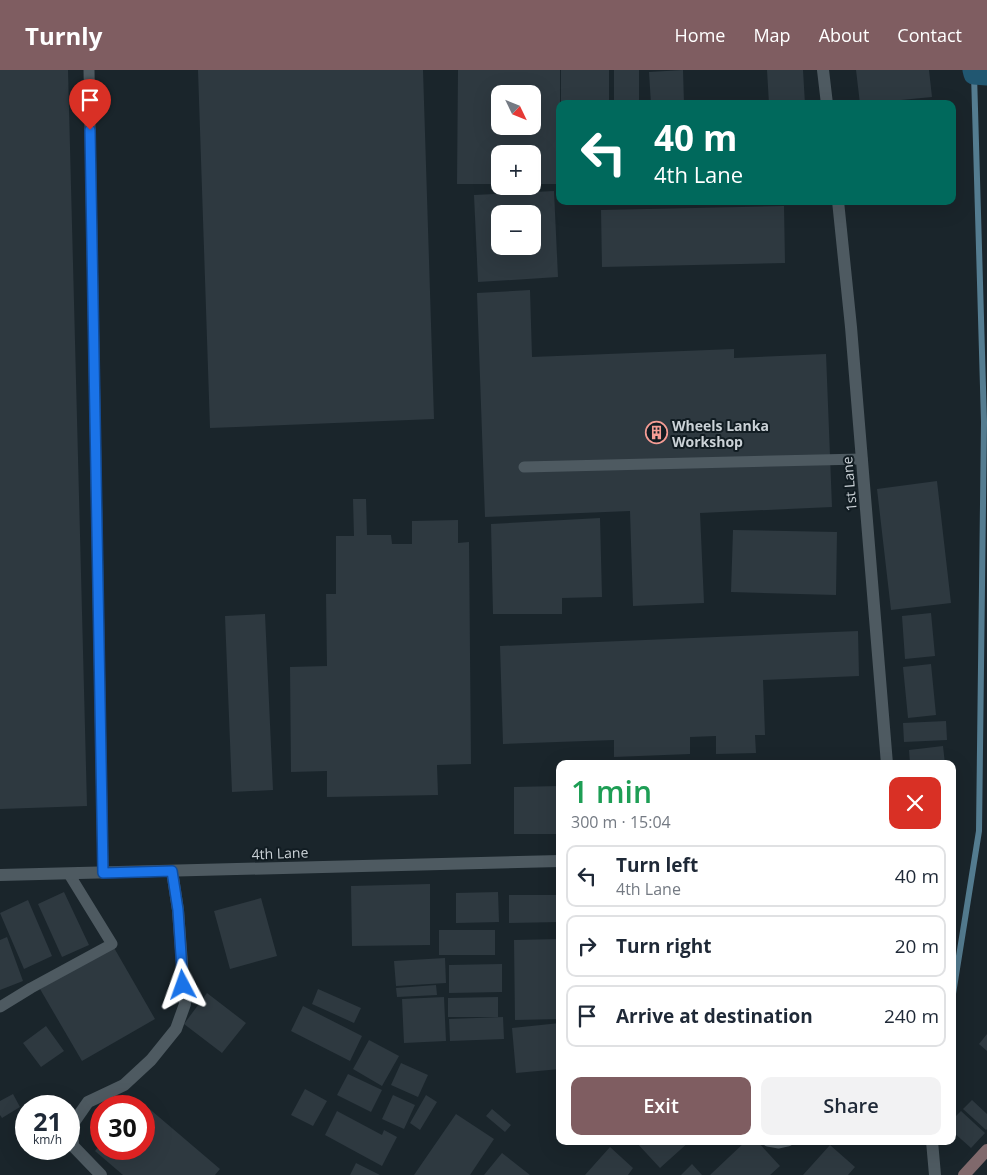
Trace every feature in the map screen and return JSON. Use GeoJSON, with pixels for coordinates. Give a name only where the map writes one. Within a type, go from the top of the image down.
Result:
{"type":"FeatureCollection","features":[{"type":"Feature","properties":{"kind":"street"},"geometry":{"type":"LineString","coordinates":[[824,70],[827,100]]}},
{"type":"Feature","properties":{"kind":"street","name":"1st Lane"},"geometry":{"type":"LineString","coordinates":[[838,205],[851,327],[887,760]]}},
{"type":"Feature","properties":{"kind":"street","name":"4th Lane"},"geometry":{"type":"LineString","coordinates":[[0,875],[556,861]]}},
{"type":"Feature","properties":{"kind":"street"},"geometry":{"type":"LineString","coordinates":[[101,1175],[73,1146],[72,1125],[88,1102],[124,1085],[151,1060],[176,1030],[185,1004],[178,910],[172,871]]}},
{"type":"Feature","properties":{"kind":"street"},"geometry":{"type":"LineString","coordinates":[[932,1145],[935,1175]]}},
{"type":"Feature","properties":{"kind":"street"},"geometry":{"type":"LineString","coordinates":[[964,1175],[987,1150]]}},
{"type":"Feature","properties":{"kind":"lane"},"geometry":{"type":"LineString","coordinates":[[89,70],[103,873]]}},
{"type":"Feature","properties":{"kind":"lane"},"geometry":{"type":"LineString","coordinates":[[524,467],[862,459]]}},
{"type":"Feature","properties":{"kind":"lane"},"geometry":{"type":"LineString","coordinates":[[0,1007],[112,944],[69,874]]}},
{"type":"Feature","properties":{"kind":"building"},"geometry":{"type":"Polygon","coordinates":[[[0,70],[68,70],[87,806],[0,809],[0,70]]]}},
{"type":"Feature","properties":{"kind":"building"},"geometry":{"type":"Polygon","coordinates":[[[198,70],[423,70],[434,419],[210,428],[198,70]]]}},
{"type":"Feature","properties":{"kind":"building"},"geometry":{"type":"Polygon","coordinates":[[[458,70],[560,70],[560,100],[556,100],[556,184],[541,184],[541,145],[491,145],[491,184],[457,184],[458,70]]]}},
{"type":"Feature","properties":{"kind":"building"},"geometry":{"type":"Polygon","coordinates":[[[561,70],[609,70],[609,100],[561,100],[561,70]]]}},
{"type":"Feature","properties":{"kind":"building"},"geometry":{"type":"Polygon","coordinates":[[[614,70],[639,70],[639,100],[614,100],[614,70]]]}},
{"type":"Feature","properties":{"kind":"building"},"geometry":{"type":"Polygon","coordinates":[[[683,70],[684,100],[651,100],[649,72],[683,70]]]}},
{"type":"Feature","properties":{"kind":"building"},"geometry":{"type":"Polygon","coordinates":[[[767,70],[803,70],[805,100],[769,100],[767,70]]]}},
{"type":"Feature","properties":{"kind":"building"},"geometry":{"type":"Polygon","coordinates":[[[856,70],[929,70],[932,97],[901,100],[860,100],[856,70]]]}},
{"type":"Feature","properties":{"kind":"building"},"geometry":{"type":"Polygon","coordinates":[[[554,191],[558,277],[478,282],[474,195],[541,195],[541,192],[554,191]]]}},
{"type":"Feature","properties":{"kind":"building"},"geometry":{"type":"Polygon","coordinates":[[[784,206],[785,263],[602,267],[601,210],[784,206]]]}},
{"type":"Feature","properties":{"kind":"building","name":"Wheels Lanka Workshop"},"geometry":{"type":"Polygon","coordinates":[[[530,290],[532,357],[734,349],[734,358],[826,354],[832,507],[700,513],[704,603],[633,606],[630,511],[485,517],[477,293],[530,290]]]}},
{"type":"Feature","properties":{"kind":"building"},"geometry":{"type":"Polygon","coordinates":[[[937,481],[951,603],[891,610],[877,489],[937,481]]]}},
{"type":"Feature","properties":{"kind":"building"},"geometry":{"type":"Polygon","coordinates":[[[353,499],[366,499],[367,535],[391,535],[392,544],[412,544],[412,521],[458,520],[458,543],[469,542],[471,764],[437,765],[438,795],[327,797],[327,771],[291,772],[290,667],[327,666],[326,594],[336,594],[336,536],[354,536],[353,499]]]}},
{"type":"Feature","properties":{"kind":"building"},"geometry":{"type":"Polygon","coordinates":[[[600,518],[602,597],[562,598],[562,614],[493,614],[491,524],[600,518]]]}},
{"type":"Feature","properties":{"kind":"building"},"geometry":{"type":"Polygon","coordinates":[[[733,530],[837,532],[836,595],[731,592],[733,530]]]}},
{"type":"Feature","properties":{"kind":"building"},"geometry":{"type":"Polygon","coordinates":[[[931,613],[935,656],[905,659],[902,616],[931,613]]]}},
{"type":"Feature","properties":{"kind":"building"},"geometry":{"type":"Polygon","coordinates":[[[265,614],[273,790],[232,792],[225,616],[265,614]]]}},
{"type":"Feature","properties":{"kind":"building"},"geometry":{"type":"Polygon","coordinates":[[[858,631],[859,676],[763,680],[765,735],[755,735],[756,753],[716,754],[716,736],[690,737],[690,754],[614,757],[614,740],[503,744],[500,646],[858,631]]]}},
{"type":"Feature","properties":{"kind":"building"},"geometry":{"type":"Polygon","coordinates":[[[931,664],[936,715],[908,718],[903,667],[931,664]]]}},
{"type":"Feature","properties":{"kind":"building"},"geometry":{"type":"Polygon","coordinates":[[[946,721],[947,740],[904,742],[903,723],[946,721]]]}},
{"type":"Feature","properties":{"kind":"building"},"geometry":{"type":"Polygon","coordinates":[[[943,746],[945,760],[910,760],[909,750],[943,746]]]}},
{"type":"Feature","properties":{"kind":"building"},"geometry":{"type":"Polygon","coordinates":[[[556,786],[556,834],[514,834],[514,787],[556,786]]]}},
{"type":"Feature","properties":{"kind":"building"},"geometry":{"type":"Polygon","coordinates":[[[430,884],[430,945],[352,946],[351,886],[430,884]]]}},
{"type":"Feature","properties":{"kind":"building"},"geometry":{"type":"Polygon","coordinates":[[[64,892],[89,945],[62,957],[38,904],[64,892]]]}},
{"type":"Feature","properties":{"kind":"building"},"geometry":{"type":"Polygon","coordinates":[[[498,892],[499,922],[456,923],[456,893],[498,892]]]}},
{"type":"Feature","properties":{"kind":"building"},"geometry":{"type":"Polygon","coordinates":[[[509,895],[556,895],[556,922],[509,923],[509,895]]]}},
{"type":"Feature","properties":{"kind":"building"},"geometry":{"type":"Polygon","coordinates":[[[261,898],[277,956],[230,969],[214,911],[261,898]]]}},
{"type":"Feature","properties":{"kind":"building"},"geometry":{"type":"Polygon","coordinates":[[[28,900],[52,956],[24,969],[0,913],[28,900]]]}},
{"type":"Feature","properties":{"kind":"building"},"geometry":{"type":"Polygon","coordinates":[[[439,930],[495,930],[495,955],[439,955],[439,930]]]}},
{"type":"Feature","properties":{"kind":"building"},"geometry":{"type":"Polygon","coordinates":[[[7,937],[23,981],[0,990],[0,940],[7,937]]]}},
{"type":"Feature","properties":{"kind":"building"},"geometry":{"type":"Polygon","coordinates":[[[556,939],[556,1019],[515,1020],[514,940],[556,939]]]}},
{"type":"Feature","properties":{"kind":"building"},"geometry":{"type":"Polygon","coordinates":[[[113,946],[155,1019],[82,1061],[40,989],[113,946]]]}},
{"type":"Feature","properties":{"kind":"building"},"geometry":{"type":"Polygon","coordinates":[[[445,958],[446,983],[396,986],[394,961],[445,958]]]}},
{"type":"Feature","properties":{"kind":"building"},"geometry":{"type":"Polygon","coordinates":[[[502,964],[502,992],[449,993],[449,965],[502,964]]]}},
{"type":"Feature","properties":{"kind":"building"},"geometry":{"type":"Polygon","coordinates":[[[436,985],[437,995],[397,997],[396,988],[436,985]]]}},
{"type":"Feature","properties":{"kind":"building"},"geometry":{"type":"Polygon","coordinates":[[[318,989],[361,1008],[354,1023],[312,1004],[318,989]]]}},
{"type":"Feature","properties":{"kind":"building"},"geometry":{"type":"Polygon","coordinates":[[[207,993],[246,1023],[222,1053],[184,1024],[207,993]]]}},
{"type":"Feature","properties":{"kind":"building"},"geometry":{"type":"Polygon","coordinates":[[[444,997],[446,1041],[404,1043],[402,999],[444,997]]]}},
{"type":"Feature","properties":{"kind":"building"},"geometry":{"type":"Polygon","coordinates":[[[498,997],[498,1017],[448,1017],[448,998],[498,997]]]}},
{"type":"Feature","properties":{"kind":"building"},"geometry":{"type":"Polygon","coordinates":[[[303,1006],[362,1036],[350,1061],[291,1031],[303,1006]]]}},
{"type":"Feature","properties":{"kind":"building"},"geometry":{"type":"Polygon","coordinates":[[[503,1017],[504,1039],[450,1041],[449,1019],[503,1017]]]}},
{"type":"Feature","properties":{"kind":"building"},"geometry":{"type":"Polygon","coordinates":[[[556,1023],[556,1069],[516,1073],[512,1028],[556,1023]]]}},
{"type":"Feature","properties":{"kind":"building"},"geometry":{"type":"Polygon","coordinates":[[[46,1026],[64,1051],[41,1067],[23,1043],[46,1026]]]}},
{"type":"Feature","properties":{"kind":"building"},"geometry":{"type":"Polygon","coordinates":[[[987,1034],[987,1051],[979,1044],[987,1034]]]}},
{"type":"Feature","properties":{"kind":"building"},"geometry":{"type":"Polygon","coordinates":[[[369,1040],[399,1056],[382,1086],[353,1069],[369,1040]]]}},
{"type":"Feature","properties":{"kind":"building"},"geometry":{"type":"Polygon","coordinates":[[[401,1063],[428,1075],[418,1097],[391,1085],[401,1063]]]}},
{"type":"Feature","properties":{"kind":"building"},"geometry":{"type":"Polygon","coordinates":[[[348,1074],[382,1090],[371,1112],[337,1095],[348,1074]]]}},
{"type":"Feature","properties":{"kind":"building"},"geometry":{"type":"Polygon","coordinates":[[[305,1089],[327,1101],[313,1126],[291,1115],[305,1089]]]}},
{"type":"Feature","properties":{"kind":"building"},"geometry":{"type":"Polygon","coordinates":[[[13,1094],[15,1098],[15,1110],[2,1118],[0,1115],[0,1101],[13,1094]]]}},
{"type":"Feature","properties":{"kind":"building"},"geometry":{"type":"Polygon","coordinates":[[[393,1095],[415,1105],[404,1129],[382,1119],[393,1095]]]}},
{"type":"Feature","properties":{"kind":"building"},"geometry":{"type":"Polygon","coordinates":[[[426,1095],[437,1102],[420,1130],[410,1123],[426,1095]]]}},
{"type":"Feature","properties":{"kind":"building"},"geometry":{"type":"Polygon","coordinates":[[[972,1100],[987,1114],[986,1130],[963,1109],[972,1100]]]}},
{"type":"Feature","properties":{"kind":"building"},"geometry":{"type":"Polygon","coordinates":[[[492,1109],[511,1125],[505,1132],[486,1116],[492,1109]]]}},
{"type":"Feature","properties":{"kind":"building"},"geometry":{"type":"Polygon","coordinates":[[[337,1111],[382,1135],[384,1130],[397,1137],[382,1166],[325,1135],[337,1111]]]}},
{"type":"Feature","properties":{"kind":"building"},"geometry":{"type":"Polygon","coordinates":[[[961,1111],[985,1133],[971,1148],[956,1135],[956,1116],[961,1111]]]}},
{"type":"Feature","properties":{"kind":"building"},"geometry":{"type":"Polygon","coordinates":[[[155,1114],[220,1169],[215,1175],[123,1175],[106,1160],[155,1160],[155,1114]]]}},
{"type":"Feature","properties":{"kind":"building"},"geometry":{"type":"Polygon","coordinates":[[[456,1114],[494,1139],[470,1175],[414,1175],[456,1114]]]}},
{"type":"Feature","properties":{"kind":"building"},"geometry":{"type":"Polygon","coordinates":[[[639,1145],[686,1145],[660,1168],[639,1145]]]}},
{"type":"Feature","properties":{"kind":"building"},"geometry":{"type":"Polygon","coordinates":[[[742,1145],[761,1145],[780,1166],[770,1175],[710,1175],[742,1145]]]}},
{"type":"Feature","properties":{"kind":"building"},"geometry":{"type":"Polygon","coordinates":[[[830,1145],[855,1167],[848,1175],[803,1175],[830,1145]]]}},
{"type":"Feature","properties":{"kind":"building"},"geometry":{"type":"Polygon","coordinates":[[[610,1147],[633,1168],[628,1175],[585,1175],[610,1147]]]}},
{"type":"Feature","properties":{"kind":"building"},"geometry":{"type":"Polygon","coordinates":[[[502,1153],[530,1175],[484,1175],[502,1153]]]}},
{"type":"Feature","properties":{"kind":"building"},"geometry":{"type":"Polygon","coordinates":[[[356,1163],[380,1175],[350,1175],[356,1163]]]}},
{"type":"Feature","properties":{"kind":"building"},"geometry":{"type":"Polygon","coordinates":[[[692,1164],[702,1175],[681,1175],[692,1164]]]}},
{"type":"Feature","properties":{"kind":"waterway"},"geometry":{"type":"LineString","coordinates":[[973,70],[974,74],[987,75]]}},
{"type":"Feature","properties":{"kind":"waterway"},"geometry":{"type":"LineString","coordinates":[[956,975],[979,831],[984,422],[974,74]]}},
{"type":"Feature","properties":{"kind":"place","name":"Wheels Lanka Workshop"},"geometry":{"type":"Point","coordinates":[656,433]}},
{"type":"Feature","properties":{"kind":"route"},"geometry":{"type":"LineString","coordinates":[[90,130],[103,873],[172,871],[178,910],[183,985]]}}]}
